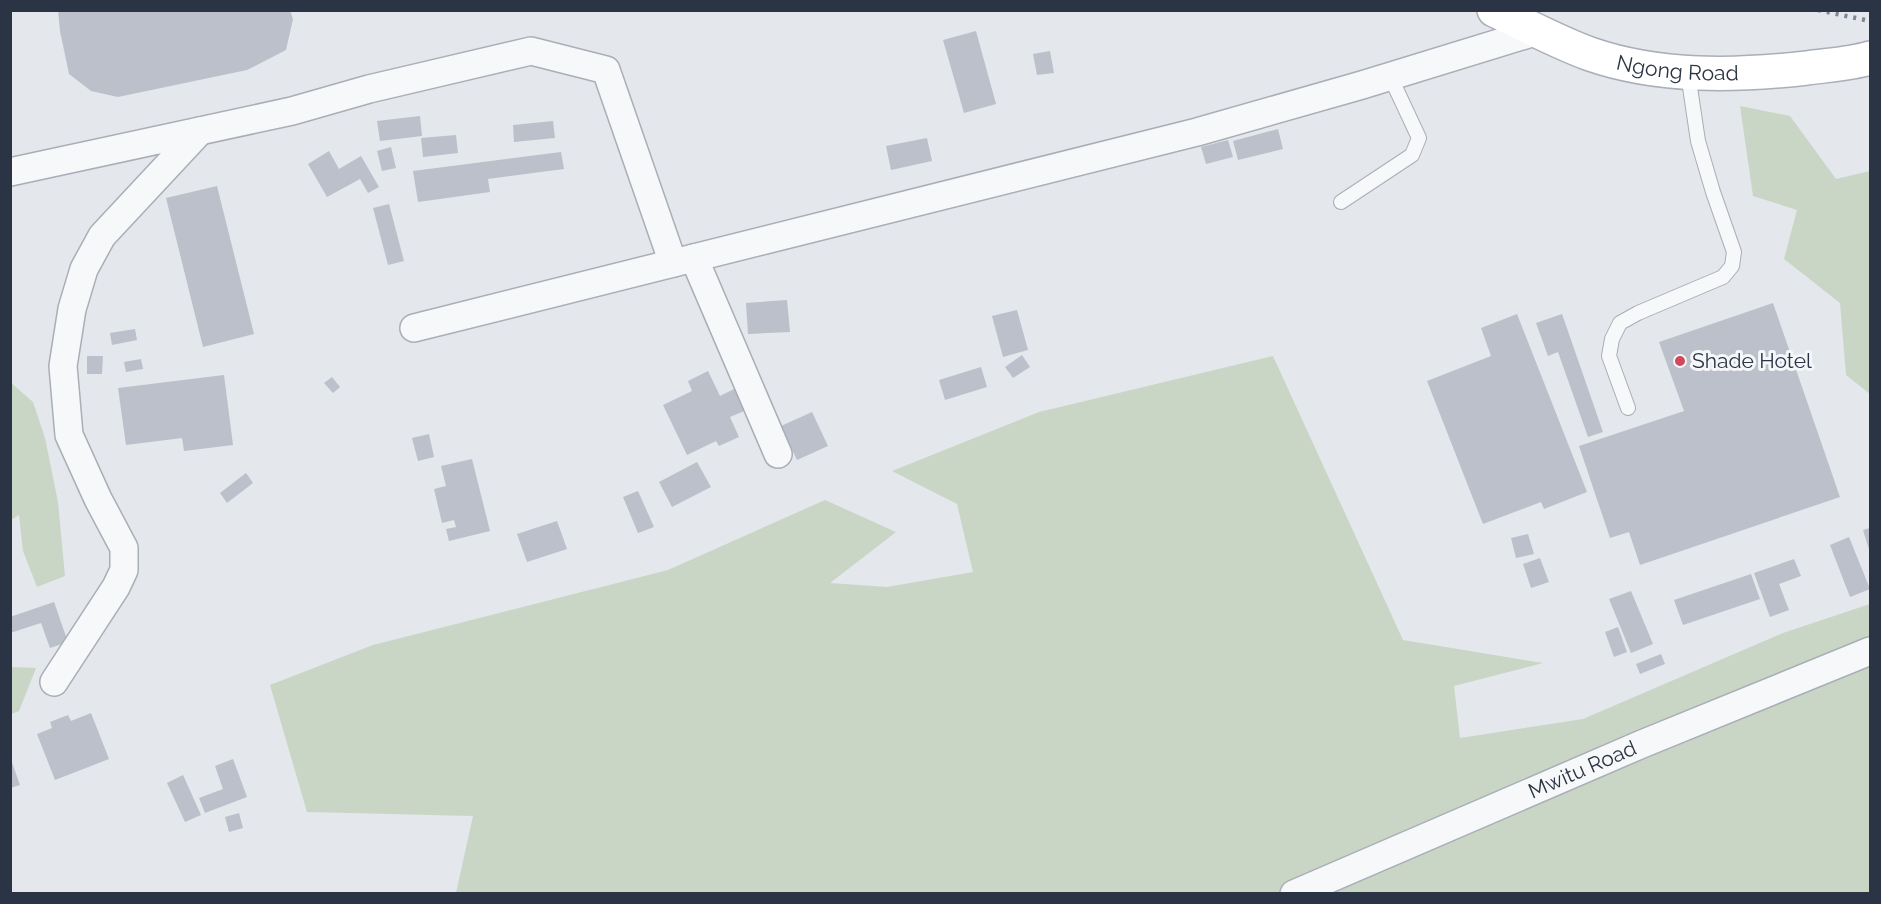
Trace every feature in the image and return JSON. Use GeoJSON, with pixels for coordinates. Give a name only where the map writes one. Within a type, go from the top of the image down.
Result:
{"type":"FeatureCollection","features":[{"type":"Feature","properties":{"kind":"main road","name":"Ngong Road"},"geometry":{"type":"LineString","coordinates":[[1494,10],[1600,57],[1631,65],[1688,74],[1775,72],[1856,62],[1870,58]]}},
{"type":"Feature","properties":{"kind":"street"},"geometry":{"type":"LineString","coordinates":[[414,328],[1197,132],[1538,31]]}},
{"type":"Feature","properties":{"kind":"street"},"geometry":{"type":"LineString","coordinates":[[10,172],[292,111],[369,89],[531,51],[606,70],[684,260],[778,454]]}},
{"type":"Feature","properties":{"kind":"street"},"geometry":{"type":"LineString","coordinates":[[54,682],[116,587],[124,570],[124,548],[98,499],[69,435],[63,366],[72,309],[84,269],[102,236],[200,131]]}},
{"type":"Feature","properties":{"kind":"street","name":"Mwitu Road"},"geometry":{"type":"LineString","coordinates":[[1294,894],[1642,744],[1870,651]]}},
{"type":"Feature","properties":{"kind":"lane"},"geometry":{"type":"LineString","coordinates":[[1628,408],[1609,356],[1612,339],[1620,323],[1723,277],[1732,266],[1734,252],[1698,141],[1688,74]]}},
{"type":"Feature","properties":{"kind":"lane"},"geometry":{"type":"LineString","coordinates":[[1341,202],[1412,155],[1419,138],[1390,76]]}},
{"type":"Feature","properties":{"kind":"green space"},"geometry":{"type":"Polygon","coordinates":[[[1740,106],[1790,116],[1836,179],[1870,171],[1870,394],[1846,375],[1840,303],[1784,259],[1797,210],[1753,196],[1740,106]]]}},
{"type":"Feature","properties":{"kind":"green space"},"geometry":{"type":"Polygon","coordinates":[[[1273,356],[1403,640],[1543,663],[1454,686],[1460,738],[1583,719],[1783,633],[1870,604],[1870,893],[456,893],[473,816],[307,812],[270,685],[373,645],[668,570],[825,500],[896,532],[830,583],[887,587],[973,572],[957,504],[892,471],[1039,412],[1273,356]]]}},
{"type":"Feature","properties":{"kind":"green space"},"geometry":{"type":"Polygon","coordinates":[[[10,382],[33,402],[45,438],[58,502],[65,576],[37,587],[23,551],[19,515],[11,520],[10,382]]]}},
{"type":"Feature","properties":{"kind":"green space"},"geometry":{"type":"Polygon","coordinates":[[[11,667],[36,668],[19,711],[11,714],[11,667]]]}},
{"type":"Feature","properties":{"kind":"building"},"geometry":{"type":"Polygon","coordinates":[[[58,10],[290,10],[293,19],[286,50],[247,70],[118,97],[91,91],[69,74],[58,10]]]}},
{"type":"Feature","properties":{"kind":"building"},"geometry":{"type":"Polygon","coordinates":[[[976,31],[996,104],[964,113],[943,40],[976,31]]]}},
{"type":"Feature","properties":{"kind":"building"},"geometry":{"type":"Polygon","coordinates":[[[1050,51],[1054,73],[1037,75],[1033,54],[1050,51]]]}},
{"type":"Feature","properties":{"kind":"building"},"geometry":{"type":"Polygon","coordinates":[[[420,116],[422,136],[380,141],[377,121],[420,116]]]}},
{"type":"Feature","properties":{"kind":"building"},"geometry":{"type":"Polygon","coordinates":[[[553,121],[555,138],[514,142],[513,125],[553,121]]]}},
{"type":"Feature","properties":{"kind":"building"},"geometry":{"type":"Polygon","coordinates":[[[1278,129],[1283,149],[1238,160],[1233,141],[1278,129]]]}},
{"type":"Feature","properties":{"kind":"building"},"geometry":{"type":"Polygon","coordinates":[[[456,135],[458,153],[423,157],[421,138],[456,135]]]}},
{"type":"Feature","properties":{"kind":"building"},"geometry":{"type":"Polygon","coordinates":[[[927,138],[932,161],[891,170],[886,146],[927,138]]]}},
{"type":"Feature","properties":{"kind":"building"},"geometry":{"type":"Polygon","coordinates":[[[1228,140],[1233,157],[1206,164],[1201,147],[1228,140]]]}},
{"type":"Feature","properties":{"kind":"building"},"geometry":{"type":"Polygon","coordinates":[[[391,147],[396,168],[382,171],[377,151],[391,147]]]}},
{"type":"Feature","properties":{"kind":"building"},"geometry":{"type":"Polygon","coordinates":[[[329,151],[339,169],[361,156],[379,187],[368,193],[360,179],[327,197],[308,164],[329,151]]]}},
{"type":"Feature","properties":{"kind":"building"},"geometry":{"type":"Polygon","coordinates":[[[561,152],[564,169],[488,179],[490,192],[418,202],[413,171],[561,152]]]}},
{"type":"Feature","properties":{"kind":"building"},"geometry":{"type":"Polygon","coordinates":[[[217,186],[254,334],[203,347],[166,198],[217,186]]]}},
{"type":"Feature","properties":{"kind":"building"},"geometry":{"type":"Polygon","coordinates":[[[389,204],[404,261],[388,265],[373,208],[389,204]]]}},
{"type":"Feature","properties":{"kind":"building"},"geometry":{"type":"Polygon","coordinates":[[[787,300],[790,332],[748,334],[746,303],[787,300]]]}},
{"type":"Feature","properties":{"kind":"building"},"geometry":{"type":"Polygon","coordinates":[[[1773,303],[1840,497],[1640,565],[1629,532],[1610,538],[1579,446],[1684,411],[1659,342],[1773,303]]]}},
{"type":"Feature","properties":{"kind":"building"},"geometry":{"type":"Polygon","coordinates":[[[1017,310],[1028,350],[1003,357],[992,316],[1017,310]]]}},
{"type":"Feature","properties":{"kind":"building"},"geometry":{"type":"Polygon","coordinates":[[[1517,314],[1587,492],[1544,509],[1541,502],[1483,524],[1427,381],[1491,356],[1481,328],[1517,314]]]}},
{"type":"Feature","properties":{"kind":"building"},"geometry":{"type":"Polygon","coordinates":[[[1562,314],[1603,432],[1588,437],[1558,352],[1548,356],[1536,323],[1562,314]]]}},
{"type":"Feature","properties":{"kind":"building"},"geometry":{"type":"Polygon","coordinates":[[[135,329],[137,340],[112,345],[110,333],[135,329]]]}},
{"type":"Feature","properties":{"kind":"building"},"geometry":{"type":"Polygon","coordinates":[[[1022,355],[1030,367],[1013,378],[1005,367],[1022,355]]]}},
{"type":"Feature","properties":{"kind":"building"},"geometry":{"type":"Polygon","coordinates":[[[87,356],[103,356],[102,374],[87,374],[87,356]]]}},
{"type":"Feature","properties":{"kind":"building"},"geometry":{"type":"Polygon","coordinates":[[[141,359],[143,369],[126,372],[124,362],[141,359]]]}},
{"type":"Feature","properties":{"kind":"building"},"geometry":{"type":"Polygon","coordinates":[[[981,367],[987,387],[945,400],[939,380],[981,367]]]}},
{"type":"Feature","properties":{"kind":"building"},"geometry":{"type":"Polygon","coordinates":[[[708,371],[720,396],[738,387],[749,409],[730,417],[739,437],[719,446],[716,441],[687,455],[663,405],[692,391],[688,381],[708,371]]]}},
{"type":"Feature","properties":{"kind":"building"},"geometry":{"type":"Polygon","coordinates":[[[224,375],[233,445],[184,451],[182,438],[126,445],[118,388],[224,375]]]}},
{"type":"Feature","properties":{"kind":"building"},"geometry":{"type":"Polygon","coordinates":[[[332,377],[340,387],[333,393],[324,383],[332,377]]]}},
{"type":"Feature","properties":{"kind":"building"},"geometry":{"type":"Polygon","coordinates":[[[812,412],[828,446],[797,460],[781,426],[812,412]]]}},
{"type":"Feature","properties":{"kind":"building"},"geometry":{"type":"Polygon","coordinates":[[[429,434],[434,457],[418,461],[412,438],[429,434]]]}},
{"type":"Feature","properties":{"kind":"building"},"geometry":{"type":"Polygon","coordinates":[[[472,459],[490,531],[449,541],[446,529],[456,527],[454,520],[442,523],[434,489],[446,486],[441,466],[472,459]]]}},
{"type":"Feature","properties":{"kind":"building"},"geometry":{"type":"Polygon","coordinates":[[[697,462],[711,487],[672,507],[659,482],[697,462]]]}},
{"type":"Feature","properties":{"kind":"building"},"geometry":{"type":"Polygon","coordinates":[[[246,473],[253,483],[227,503],[220,493],[246,473]]]}},
{"type":"Feature","properties":{"kind":"building"},"geometry":{"type":"Polygon","coordinates":[[[638,491],[654,527],[638,533],[623,497],[638,491]]]}},
{"type":"Feature","properties":{"kind":"building"},"geometry":{"type":"Polygon","coordinates":[[[557,521],[567,549],[527,562],[517,534],[557,521]]]}},
{"type":"Feature","properties":{"kind":"building"},"geometry":{"type":"Polygon","coordinates":[[[1870,528],[1870,553],[1863,530],[1870,528]]]}},
{"type":"Feature","properties":{"kind":"building"},"geometry":{"type":"Polygon","coordinates":[[[1528,534],[1534,554],[1516,558],[1511,538],[1528,534]]]}},
{"type":"Feature","properties":{"kind":"building"},"geometry":{"type":"Polygon","coordinates":[[[1849,537],[1870,589],[1850,597],[1830,545],[1849,537]]]}},
{"type":"Feature","properties":{"kind":"building"},"geometry":{"type":"Polygon","coordinates":[[[1540,558],[1549,582],[1531,588],[1523,564],[1540,558]]]}},
{"type":"Feature","properties":{"kind":"building"},"geometry":{"type":"Polygon","coordinates":[[[1794,559],[1801,576],[1779,584],[1789,610],[1770,617],[1754,573],[1794,559]]]}},
{"type":"Feature","properties":{"kind":"building"},"geometry":{"type":"Polygon","coordinates":[[[1751,574],[1760,599],[1683,625],[1674,600],[1751,574]]]}},
{"type":"Feature","properties":{"kind":"building"},"geometry":{"type":"Polygon","coordinates":[[[1631,591],[1653,644],[1631,653],[1609,599],[1631,591]]]}},
{"type":"Feature","properties":{"kind":"building"},"geometry":{"type":"Polygon","coordinates":[[[54,602],[68,642],[50,648],[41,623],[10,633],[10,617],[54,602]]]}},
{"type":"Feature","properties":{"kind":"building"},"geometry":{"type":"Polygon","coordinates":[[[1618,627],[1627,652],[1614,657],[1605,632],[1618,627]]]}},
{"type":"Feature","properties":{"kind":"building"},"geometry":{"type":"Polygon","coordinates":[[[1661,654],[1665,664],[1640,674],[1636,664],[1661,654]]]}},
{"type":"Feature","properties":{"kind":"building"},"geometry":{"type":"Polygon","coordinates":[[[91,713],[109,759],[55,780],[37,734],[52,728],[50,722],[68,715],[71,721],[91,713]]]}},
{"type":"Feature","properties":{"kind":"building"},"geometry":{"type":"Polygon","coordinates":[[[10,757],[20,785],[10,788],[10,757]]]}},
{"type":"Feature","properties":{"kind":"building"},"geometry":{"type":"Polygon","coordinates":[[[233,759],[247,797],[205,813],[199,798],[223,789],[215,766],[233,759]]]}},
{"type":"Feature","properties":{"kind":"building"},"geometry":{"type":"Polygon","coordinates":[[[183,775],[201,815],[185,822],[167,783],[183,775]]]}},
{"type":"Feature","properties":{"kind":"building"},"geometry":{"type":"Polygon","coordinates":[[[239,813],[243,828],[229,832],[225,817],[239,813]]]}},
{"type":"Feature","properties":{"kind":"railway"},"geometry":{"type":"LineString","coordinates":[[1818,10],[1870,21]]}},
{"type":"Feature","properties":{"kind":"place","name":"Shade Hotel"},"geometry":{"type":"Point","coordinates":[1680,361]}}]}
